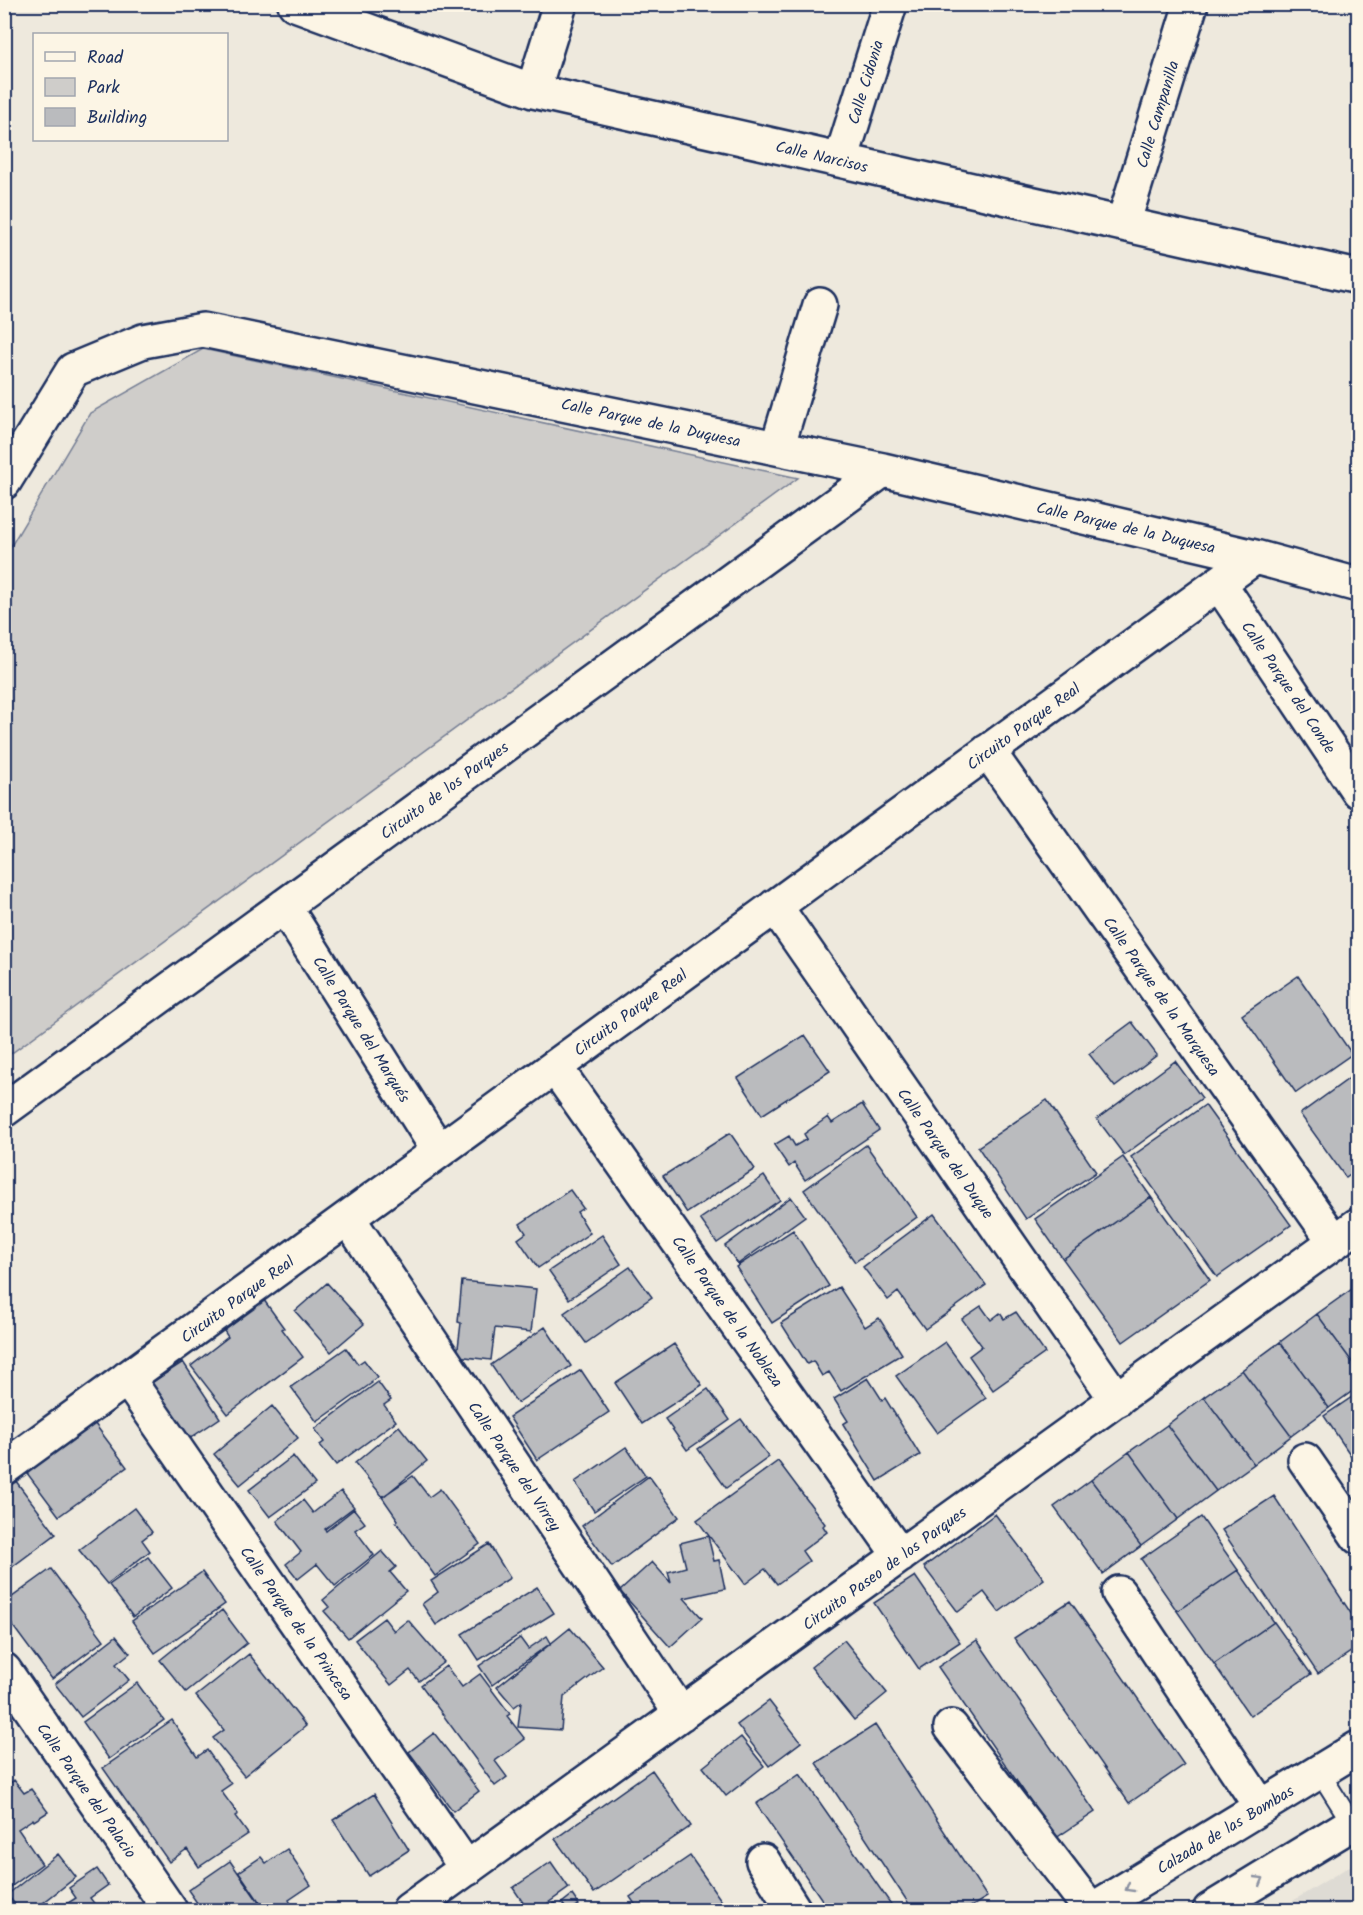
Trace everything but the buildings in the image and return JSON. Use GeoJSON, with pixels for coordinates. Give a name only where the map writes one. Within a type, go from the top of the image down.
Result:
{"type":"FeatureCollection","features":[{"type":"Feature","properties":{"kind":"street","name":"Calle Narcisos"},"geometry":{"type":"LineString","coordinates":[[295,4],[533,91],[1359,277]]}},
{"type":"Feature","properties":{"kind":"street"},"geometry":{"type":"LineString","coordinates":[[533,91],[560,4]]}},
{"type":"Feature","properties":{"kind":"street","name":"Calle Cidonia"},"geometry":{"type":"LineString","coordinates":[[841,160],[890,4]]}},
{"type":"Feature","properties":{"kind":"street","name":"Calle Campanilla"},"geometry":{"type":"LineString","coordinates":[[1123,224],[1191,4]]}},
{"type":"Feature","properties":{"kind":"street"},"geometry":{"type":"LineString","coordinates":[[777,448],[820,305]]}},
{"type":"Feature","properties":{"kind":"street","name":"Calle Parque de la Duquesa"},"geometry":{"type":"LineString","coordinates":[[4,482],[73,370],[143,341],[203,330],[883,470],[1255,557],[1359,585]]}},
{"type":"Feature","properties":{"kind":"street","name":"Circuito de los Parques"},"geometry":{"type":"LineString","coordinates":[[4,1110],[883,470]]}},
{"type":"Feature","properties":{"kind":"street","name":"Circuito Parque Real"},"geometry":{"type":"LineString","coordinates":[[4,1468],[1255,557]]}},
{"type":"Feature","properties":{"kind":"street","name":"Calle Parque del Conde"},"geometry":{"type":"LineString","coordinates":[[1219,583],[1359,791]]}},
{"type":"Feature","properties":{"kind":"street","name":"Calle Parque de la Marquesa"},"geometry":{"type":"LineString","coordinates":[[988,751],[1347,1233]]}},
{"type":"Feature","properties":{"kind":"street","name":"Calle Parque del Marqués"},"geometry":{"type":"LineString","coordinates":[[284,906],[440,1151]]}},
{"type":"Feature","properties":{"kind":"street","name":"Calle Parque del Duque"},"geometry":{"type":"LineString","coordinates":[[776,906],[1117,1400]]}},
{"type":"Feature","properties":{"kind":"street","name":"Calle Parque de la Nobleza"},"geometry":{"type":"LineString","coordinates":[[555,1067],[900,1556]]}},
{"type":"Feature","properties":{"kind":"street","name":"Calle Parque del Virrey"},"geometry":{"type":"LineString","coordinates":[[348,1218],[681,1714]]}},
{"type":"Feature","properties":{"kind":"street","name":"Circuito Paseo de los Parques"},"geometry":{"type":"LineString","coordinates":[[409,1911],[1347,1233]]}},
{"type":"Feature","properties":{"kind":"street","name":"Calle Parque de la Princesa"},"geometry":{"type":"LineString","coordinates":[[128,1378],[467,1869]]}},
{"type":"Feature","properties":{"kind":"street"},"geometry":{"type":"LineString","coordinates":[[1305,1460],[1359,1537]]}},
{"type":"Feature","properties":{"kind":"street"},"geometry":{"type":"LineString","coordinates":[[1119,1593],[1261,1807]]}},
{"type":"Feature","properties":{"kind":"street","name":"Calle Parque del Palacio"},"geometry":{"type":"LineString","coordinates":[[4,1670],[170,1911]]}},
{"type":"Feature","properties":{"kind":"street"},"geometry":{"type":"LineString","coordinates":[[951,1727],[1091,1911]]}},
{"type":"Feature","properties":{"kind":"street","name":"Calzada de las Bombas"},"geometry":{"type":"LineString","coordinates":[[1091,1911],[1359,1748]]}},
{"type":"Feature","properties":{"kind":"street"},"geometry":{"type":"LineString","coordinates":[[1210,1911],[1356,1826]]}},
{"type":"Feature","properties":{"kind":"street"},"geometry":{"type":"LineString","coordinates":[[763,1861],[794,1911]]}},
{"type":"Feature","properties":{"kind":"lane"},"geometry":{"type":"LineString","coordinates":[[1319,1771],[1356,1826]]}},
{"type":"Feature","properties":{"kind":"shaded area"},"geometry":{"type":"Polygon","coordinates":[[[1358,1861],[1358,1910],[1278,1910],[1358,1861]]]}},
{"type":"Feature","properties":{"kind":"green space"},"geometry":{"type":"Polygon","coordinates":[[[203,349],[798,478],[5,1058],[5,556],[90,413],[203,349]]]}}]}
